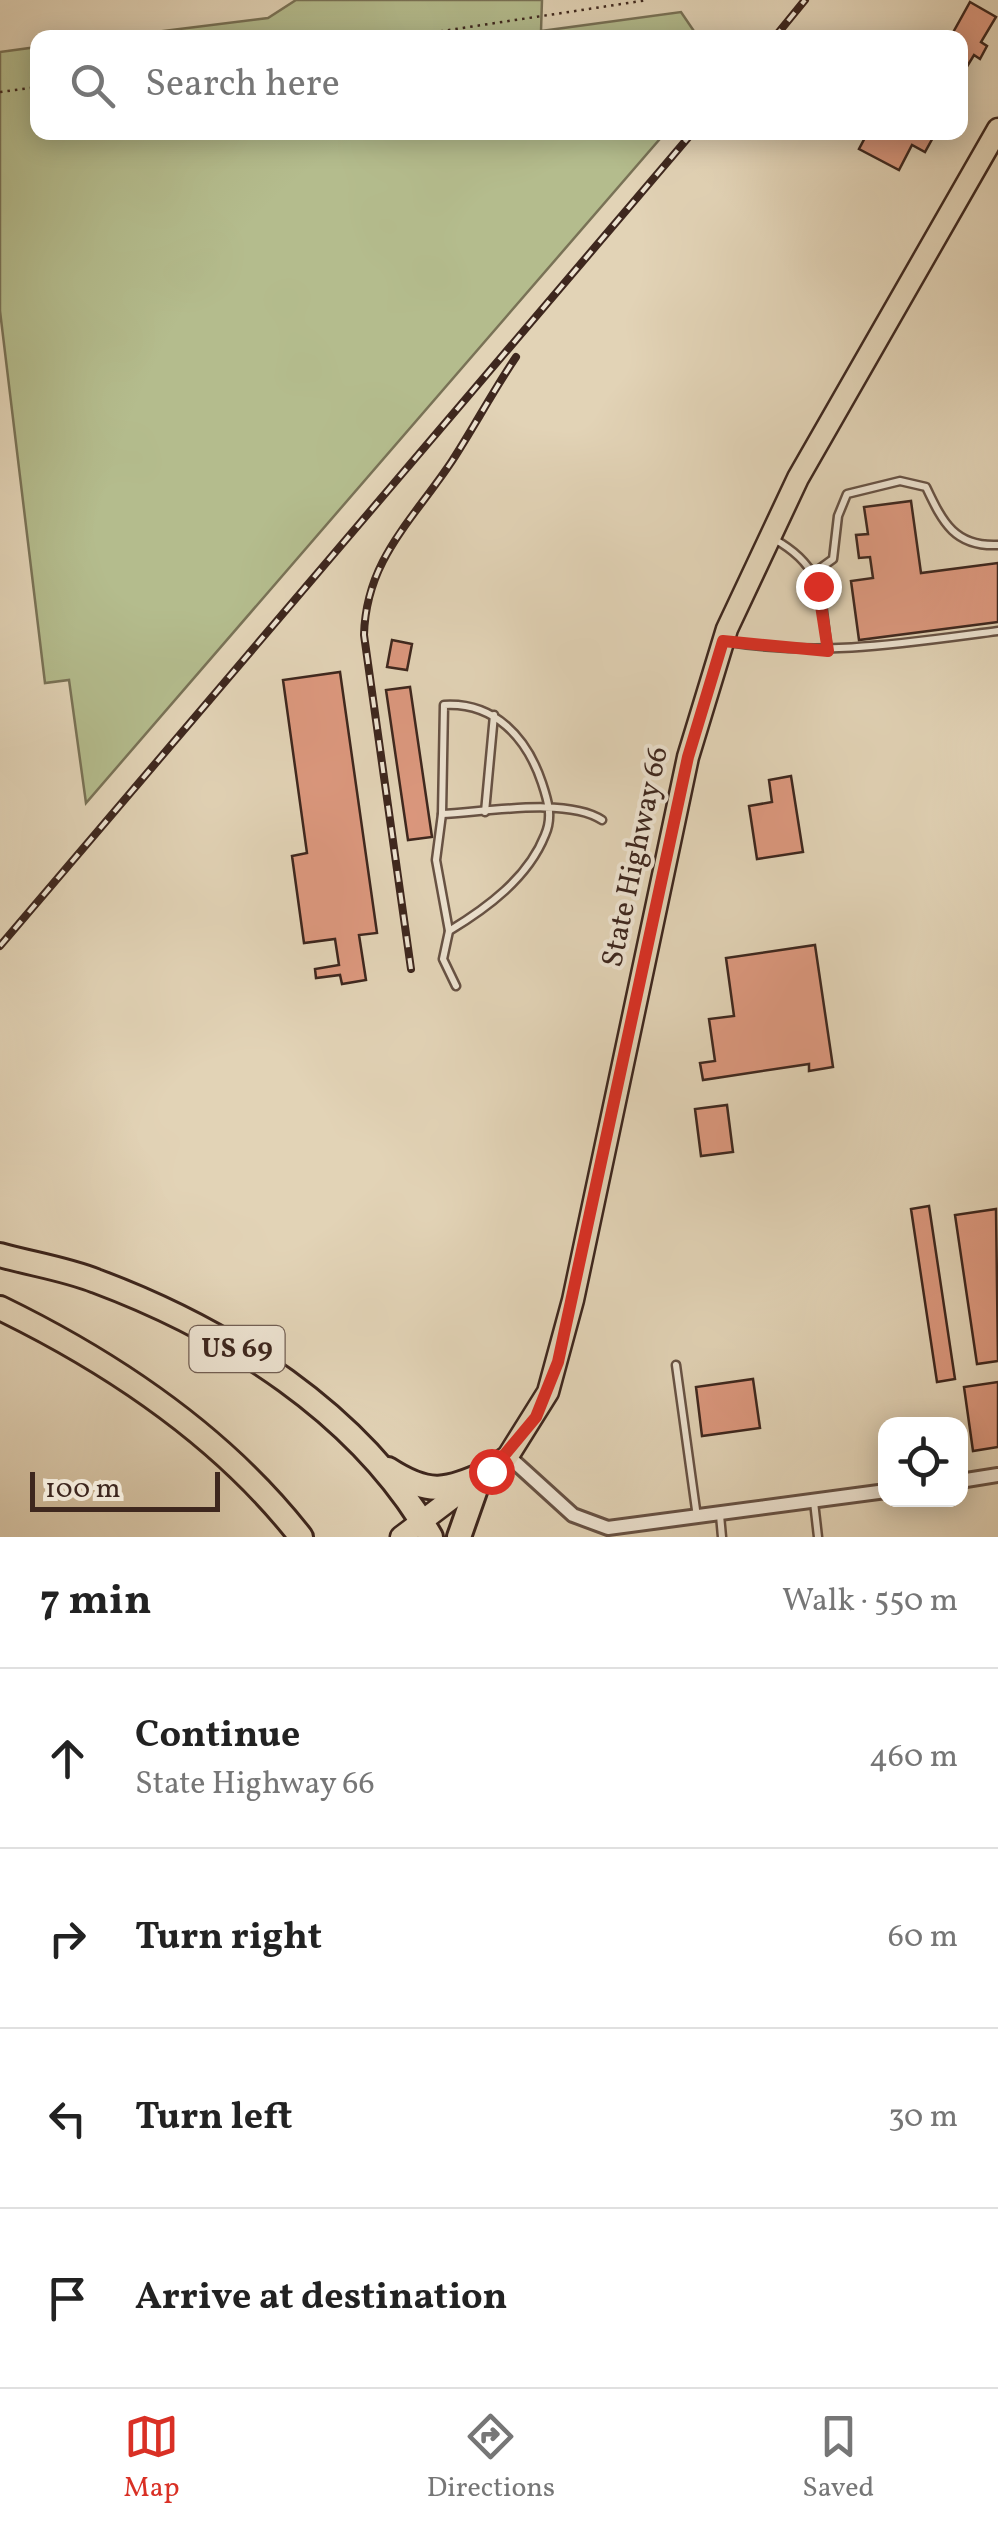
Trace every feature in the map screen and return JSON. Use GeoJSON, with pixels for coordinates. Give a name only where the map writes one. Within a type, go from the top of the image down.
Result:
{"type":"FeatureCollection","features":[{"type":"Feature","properties":{"kind":"highway","name":"US 69"},"geometry":{"type":"LineString","coordinates":[[0,1255],[92,1279],[212,1334],[279,1375],[338,1422],[427,1530]]}},
{"type":"Feature","properties":{"kind":"highway","name":"US 69"},"geometry":{"type":"LineString","coordinates":[[0,1308],[125,1378],[203,1437],[301,1537]]}},
{"type":"Feature","properties":{"kind":"highway"},"geometry":{"type":"LineString","coordinates":[[125,1378],[268,1514],[282,1537]]}},
{"type":"Feature","properties":{"kind":"highway"},"geometry":{"type":"LineString","coordinates":[[368,1456],[424,1489],[456,1486],[493,1469]]}},
{"type":"Feature","properties":{"kind":"highway"},"geometry":{"type":"LineString","coordinates":[[460,1537],[493,1469]]}},
{"type":"Feature","properties":{"kind":"main road","name":"State Highway 66"},"geometry":{"type":"LineString","coordinates":[[402,1537],[427,1530],[493,1469],[548,1392],[566,1335],[684,773],[723,641],[768,536],[998,129]]}},
{"type":"Feature","properties":{"kind":"street"},"geometry":{"type":"LineString","coordinates":[[493,1469],[585,1521],[642,1531],[720,1514],[878,1492]]}},
{"type":"Feature","properties":{"kind":"street"},"geometry":{"type":"LineString","coordinates":[[968,1480],[998,1476]]}},
{"type":"Feature","properties":{"kind":"lane"},"geometry":{"type":"LineString","coordinates":[[815,572],[833,560],[838,516],[848,494],[892,482],[914,482],[926,487],[948,530],[962,541],[998,544]]}},
{"type":"Feature","properties":{"kind":"lane"},"geometry":{"type":"LineString","coordinates":[[768,536],[798,552],[815,572],[828,651]]}},
{"type":"Feature","properties":{"kind":"lane"},"geometry":{"type":"LineString","coordinates":[[723,641],[828,651],[998,631]]}},
{"type":"Feature","properties":{"kind":"lane"},"geometry":{"type":"LineString","coordinates":[[449,931],[524,873],[547,833],[550,808],[535,762],[521,737],[494,715],[464,704],[444,704],[442,814],[436,860],[449,931],[444,959],[456,986]]}},
{"type":"Feature","properties":{"kind":"lane"},"geometry":{"type":"LineString","coordinates":[[485,812],[494,715]]}},
{"type":"Feature","properties":{"kind":"lane"},"geometry":{"type":"LineString","coordinates":[[442,814],[550,808],[590,812],[602,820]]}},
{"type":"Feature","properties":{"kind":"lane"},"geometry":{"type":"LineString","coordinates":[[676,1365],[697,1518]]}},
{"type":"Feature","properties":{"kind":"lane"},"geometry":{"type":"LineString","coordinates":[[814,1501],[818,1537]]}},
{"type":"Feature","properties":{"kind":"lane"},"geometry":{"type":"LineString","coordinates":[[720,1514],[722,1537]]}},
{"type":"Feature","properties":{"kind":"path"},"geometry":{"type":"LineString","coordinates":[[449,30],[648,0]]}},
{"type":"Feature","properties":{"kind":"path"},"geometry":{"type":"LineString","coordinates":[[0,92],[30,88]]}},
{"type":"Feature","properties":{"kind":"green space"},"geometry":{"type":"Polygon","coordinates":[[[296,0],[542,0],[541,30],[171,30],[268,18],[296,0]]]}},
{"type":"Feature","properties":{"kind":"green space"},"geometry":{"type":"Polygon","coordinates":[[[681,12],[693,30],[548,30],[681,12]]]}},
{"type":"Feature","properties":{"kind":"green space"},"geometry":{"type":"Polygon","coordinates":[[[30,48],[30,140],[659,140],[86,803],[69,680],[45,683],[0,311],[0,52],[30,48]]]}},
{"type":"Feature","properties":{"kind":"building"},"geometry":{"type":"Polygon","coordinates":[[[970,2],[996,17],[981,42],[987,46],[980,59],[974,55],[968,65],[968,30],[954,30],[970,2]]]}},
{"type":"Feature","properties":{"kind":"building"},"geometry":{"type":"Polygon","coordinates":[[[864,140],[932,140],[925,152],[912,145],[899,170],[859,149],[864,140]]]}},
{"type":"Feature","properties":{"kind":"building"},"geometry":{"type":"Polygon","coordinates":[[[911,501],[921,573],[998,563],[998,622],[859,640],[851,581],[873,578],[870,557],[859,558],[856,535],[868,534],[864,507],[911,501]]]}},
{"type":"Feature","properties":{"kind":"building"},"geometry":{"type":"Polygon","coordinates":[[[392,640],[412,644],[407,670],[387,667],[392,640]]]}},
{"type":"Feature","properties":{"kind":"building"},"geometry":{"type":"Polygon","coordinates":[[[340,672],[377,933],[359,935],[366,980],[342,984],[340,975],[316,978],[315,969],[339,965],[335,939],[304,943],[292,856],[307,853],[283,680],[340,672]]]}},
{"type":"Feature","properties":{"kind":"building"},"geometry":{"type":"Polygon","coordinates":[[[410,687],[432,837],[408,840],[386,690],[410,687]]]}},
{"type":"Feature","properties":{"kind":"building"},"geometry":{"type":"Polygon","coordinates":[[[791,776],[803,852],[757,859],[749,806],[772,802],[769,780],[791,776]]]}},
{"type":"Feature","properties":{"kind":"building"},"geometry":{"type":"Polygon","coordinates":[[[815,945],[833,1067],[809,1071],[809,1064],[703,1080],[700,1063],[715,1061],[709,1019],[734,1016],[726,958],[815,945]]]}},
{"type":"Feature","properties":{"kind":"building"},"geometry":{"type":"Polygon","coordinates":[[[727,1105],[733,1152],[701,1156],[695,1109],[727,1105]]]}},
{"type":"Feature","properties":{"kind":"building"},"geometry":{"type":"Polygon","coordinates":[[[929,1206],[955,1379],[937,1382],[911,1209],[929,1206]]]}},
{"type":"Feature","properties":{"kind":"building"},"geometry":{"type":"Polygon","coordinates":[[[996,1209],[998,1361],[977,1364],[955,1215],[996,1209]]]}},
{"type":"Feature","properties":{"kind":"building"},"geometry":{"type":"Polygon","coordinates":[[[753,1379],[760,1428],[702,1436],[696,1387],[753,1379]]]}},
{"type":"Feature","properties":{"kind":"building"},"geometry":{"type":"Polygon","coordinates":[[[998,1382],[998,1447],[973,1451],[964,1387],[998,1382]]]}},
{"type":"Feature","properties":{"kind":"railway"},"geometry":{"type":"LineString","coordinates":[[781,30],[805,0]]}},
{"type":"Feature","properties":{"kind":"railway"},"geometry":{"type":"LineString","coordinates":[[0,946],[686,140]]}},
{"type":"Feature","properties":{"kind":"railway"},"geometry":{"type":"LineString","coordinates":[[411,969],[364,635],[367,608],[373,585],[394,542],[452,461],[516,357]]}},
{"type":"Feature","properties":{"kind":"route"},"geometry":{"type":"LineString","coordinates":[[491,1471],[508,1456],[536,1417],[566,1335],[688,757],[723,641],[828,651],[818,586]]}}]}
